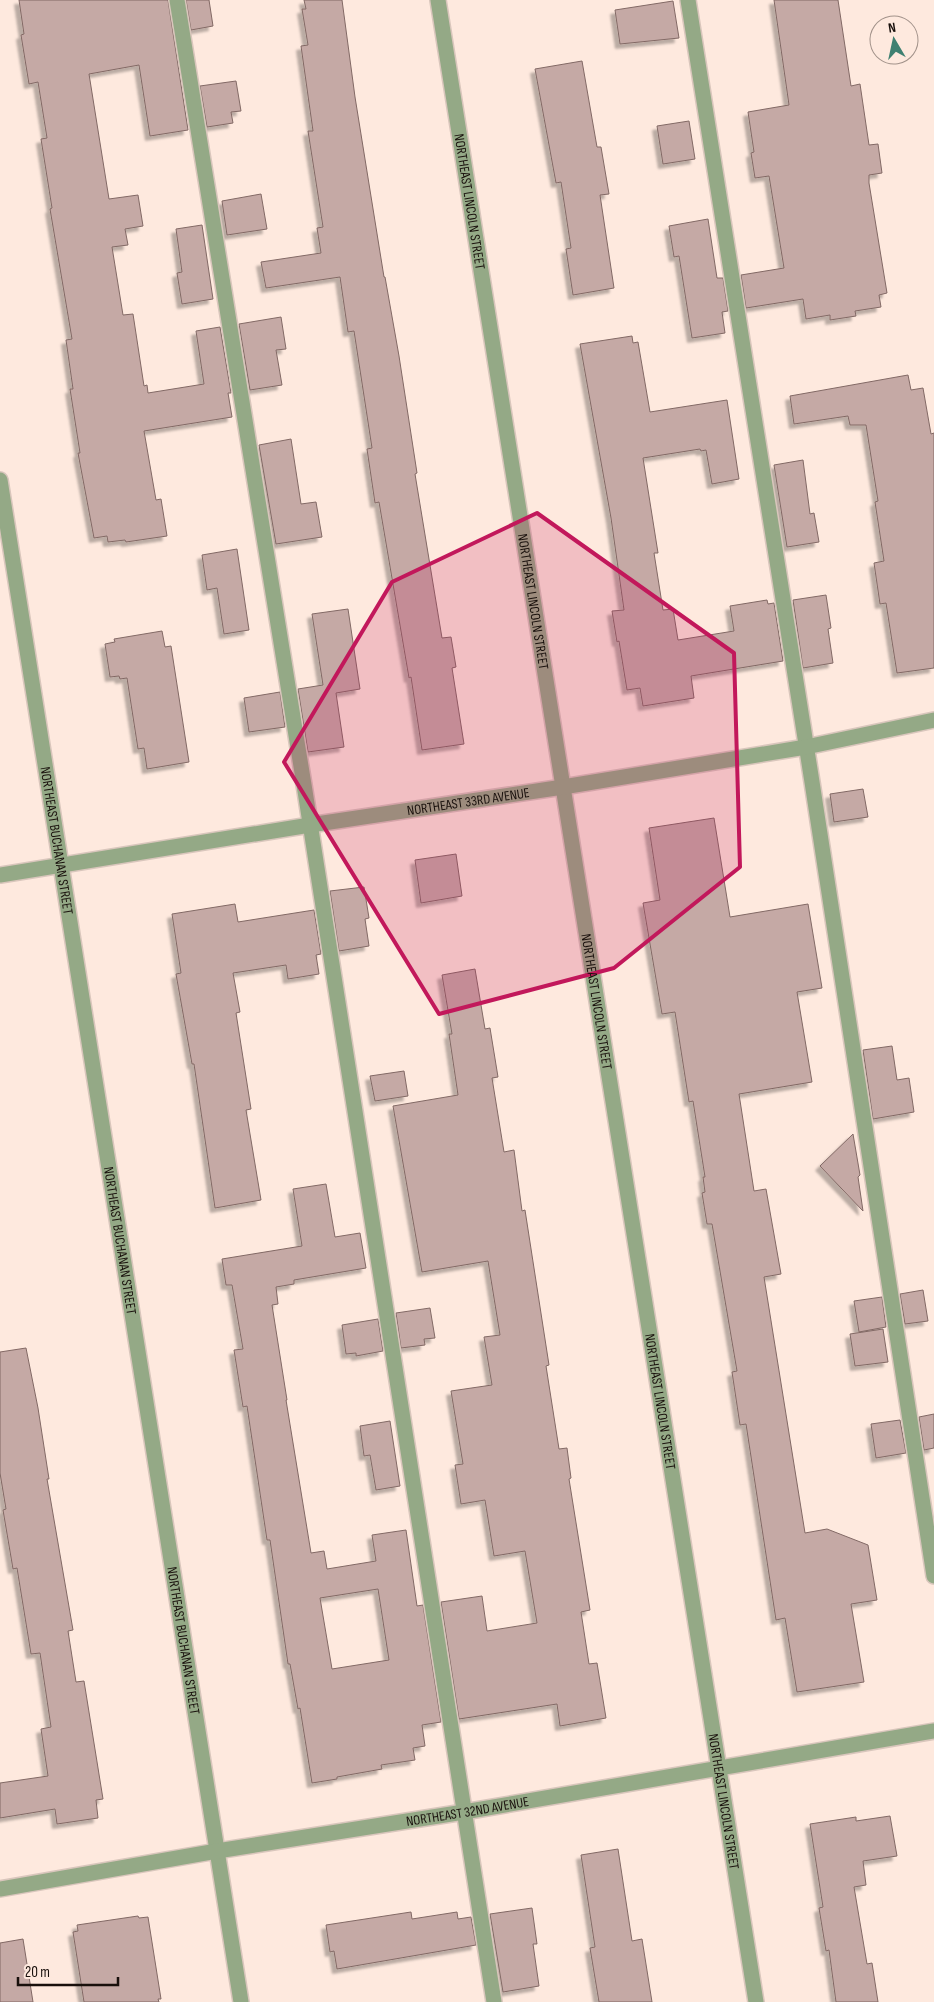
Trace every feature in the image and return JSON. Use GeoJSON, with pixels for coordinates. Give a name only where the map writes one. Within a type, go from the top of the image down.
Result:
{"type":"FeatureCollection","features":[{"type":"Feature","properties":{"kind":"street"},"geometry":{"type":"LineString","coordinates":[[177,0],[310,825],[494,2002]]}},
{"type":"Feature","properties":{"kind":"street","name":"NORTHEAST LINCOLN STREET"},"geometry":{"type":"LineString","coordinates":[[438,0],[756,2002]]}},
{"type":"Feature","properties":{"kind":"street"},"geometry":{"type":"LineString","coordinates":[[688,0],[934,1576]]}},
{"type":"Feature","properties":{"kind":"street","name":"NORTHEAST BUCHANAN STREET"},"geometry":{"type":"LineString","coordinates":[[0,480],[241,2002]]}},
{"type":"Feature","properties":{"kind":"street","name":"NORTHEAST 33RD AVENUE"},"geometry":{"type":"LineString","coordinates":[[0,875],[806,747],[934,720]]}},
{"type":"Feature","properties":{"kind":"street","name":"NORTHEAST 32ND AVENUE"},"geometry":{"type":"LineString","coordinates":[[0,1889],[934,1731]]}},
{"type":"Feature","properties":{"kind":"highlighted area"},"geometry":{"type":"Polygon","coordinates":[[[537,513],[734,653],[740,867],[614,968],[439,1014],[284,762],[392,582],[537,513]]]}},
{"type":"Feature","properties":{"kind":"building"},"geometry":{"type":"Polygon","coordinates":[[[19,0],[168,0],[188,130],[150,136],[139,65],[89,74],[109,199],[138,195],[143,226],[125,229],[128,245],[112,247],[123,315],[133,314],[144,386],[147,385],[148,393],[204,384],[196,331],[220,327],[231,393],[228,393],[232,417],[144,431],[156,500],[161,499],[167,536],[126,542],[125,540],[108,542],[107,536],[94,538],[78,453],[80,453],[70,389],[73,389],[66,340],[72,339],[50,209],[52,208],[41,139],[47,138],[38,82],[29,84],[21,35],[24,34],[19,0]]]}},
{"type":"Feature","properties":{"kind":"building"},"geometry":{"type":"Polygon","coordinates":[[[186,0],[209,0],[213,26],[191,30],[186,0]]]}},
{"type":"Feature","properties":{"kind":"building"},"geometry":{"type":"Polygon","coordinates":[[[304,0],[342,0],[355,97],[384,277],[399,356],[417,473],[415,474],[442,638],[451,637],[456,667],[452,668],[464,744],[422,750],[411,677],[409,678],[379,502],[375,503],[367,449],[372,448],[354,331],[348,332],[340,277],[266,288],[261,262],[321,253],[317,228],[323,227],[308,131],[313,131],[301,46],[308,45],[302,9],[306,9],[304,0]]]}},
{"type":"Feature","properties":{"kind":"building"},"geometry":{"type":"Polygon","coordinates":[[[774,0],[838,0],[851,86],[860,84],[869,145],[878,144],[882,173],[869,175],[869,183],[887,293],[879,295],[881,307],[855,311],[856,316],[830,320],[830,315],[806,319],[803,299],[746,308],[741,275],[784,268],[769,176],[755,178],[751,153],[754,152],[748,112],[789,105],[774,0]]]}},
{"type":"Feature","properties":{"kind":"building"},"geometry":{"type":"Polygon","coordinates":[[[673,1],[679,38],[620,44],[615,10],[673,1]]]}},
{"type":"Feature","properties":{"kind":"building"},"geometry":{"type":"Polygon","coordinates":[[[582,61],[597,147],[601,147],[609,194],[600,195],[614,288],[573,295],[566,249],[571,248],[561,182],[556,183],[535,69],[582,61]]]}},
{"type":"Feature","properties":{"kind":"building"},"geometry":{"type":"Polygon","coordinates":[[[236,81],[241,111],[231,112],[233,123],[207,127],[200,86],[236,81]]]}},
{"type":"Feature","properties":{"kind":"building"},"geometry":{"type":"Polygon","coordinates":[[[689,121],[695,159],[663,164],[657,126],[689,121]]]}},
{"type":"Feature","properties":{"kind":"building"},"geometry":{"type":"Polygon","coordinates":[[[261,194],[267,229],[227,235],[222,201],[261,194]]]}},
{"type":"Feature","properties":{"kind":"building"},"geometry":{"type":"Polygon","coordinates":[[[708,219],[717,278],[723,278],[728,311],[722,312],[725,333],[692,338],[679,256],[674,257],[669,226],[708,219]]]}},
{"type":"Feature","properties":{"kind":"building"},"geometry":{"type":"Polygon","coordinates":[[[202,225],[213,299],[182,304],[177,273],[182,272],[176,229],[202,225]]]}},
{"type":"Feature","properties":{"kind":"building"},"geometry":{"type":"Polygon","coordinates":[[[281,317],[286,349],[276,350],[282,385],[250,390],[239,324],[281,317]]]}},
{"type":"Feature","properties":{"kind":"building"},"geometry":{"type":"Polygon","coordinates":[[[632,336],[633,343],[638,342],[650,412],[727,400],[739,479],[712,484],[706,450],[701,451],[700,449],[643,458],[658,553],[654,553],[663,610],[673,609],[678,640],[734,631],[730,606],[767,600],[768,604],[774,603],[783,661],[691,676],[694,698],[643,706],[640,688],[627,690],[619,641],[617,642],[612,611],[624,610],[611,518],[580,344],[632,336]]]}},
{"type":"Feature","properties":{"kind":"building"},"geometry":{"type":"Polygon","coordinates":[[[908,375],[911,390],[923,388],[931,434],[934,433],[934,668],[897,673],[886,603],[880,604],[874,563],[884,561],[875,502],[878,501],[866,425],[850,425],[848,416],[794,424],[790,396],[908,375]]]}},
{"type":"Feature","properties":{"kind":"building"},"geometry":{"type":"Polygon","coordinates":[[[291,439],[301,504],[316,502],[322,537],[276,544],[259,445],[291,439]]]}},
{"type":"Feature","properties":{"kind":"building"},"geometry":{"type":"Polygon","coordinates":[[[803,460],[810,514],[814,513],[819,542],[787,547],[774,465],[803,460]]]}},
{"type":"Feature","properties":{"kind":"building"},"geometry":{"type":"Polygon","coordinates":[[[237,549],[249,630],[224,634],[217,588],[207,590],[202,555],[237,549]]]}},
{"type":"Feature","properties":{"kind":"building"},"geometry":{"type":"Polygon","coordinates":[[[826,595],[831,628],[828,629],[833,663],[803,668],[793,600],[826,595]]]}},
{"type":"Feature","properties":{"kind":"building"},"geometry":{"type":"Polygon","coordinates":[[[348,609],[360,689],[336,693],[344,747],[308,752],[298,689],[323,685],[312,614],[348,609]]]}},
{"type":"Feature","properties":{"kind":"building"},"geometry":{"type":"Polygon","coordinates":[[[162,631],[165,647],[171,646],[189,762],[147,769],[144,748],[138,749],[127,678],[120,679],[119,676],[110,677],[105,644],[115,642],[114,639],[162,631]]]}},
{"type":"Feature","properties":{"kind":"building"},"geometry":{"type":"Polygon","coordinates":[[[280,692],[285,727],[249,732],[244,698],[280,692]]]}},
{"type":"Feature","properties":{"kind":"building"},"geometry":{"type":"Polygon","coordinates":[[[863,789],[868,817],[834,822],[830,794],[863,789]]]}},
{"type":"Feature","properties":{"kind":"building"},"geometry":{"type":"Polygon","coordinates":[[[714,818],[730,917],[808,904],[822,988],[797,992],[812,1082],[739,1094],[754,1191],[766,1189],[781,1274],[764,1277],[805,1533],[827,1529],[868,1545],[877,1600],[851,1604],[864,1682],[797,1692],[785,1618],[776,1620],[746,1424],[740,1425],[732,1372],[737,1371],[712,1224],[707,1224],[702,1193],[705,1192],[703,1177],[705,1177],[693,1101],[689,1102],[675,1012],[662,1014],[643,903],[660,900],[649,828],[714,818]]]}},
{"type":"Feature","properties":{"kind":"building"},"geometry":{"type":"Polygon","coordinates":[[[456,854],[462,896],[421,903],[415,860],[456,854]]]}},
{"type":"Feature","properties":{"kind":"building"},"geometry":{"type":"Polygon","coordinates":[[[364,887],[369,918],[365,919],[369,946],[339,951],[330,891],[364,887]]]}},
{"type":"Feature","properties":{"kind":"building"},"geometry":{"type":"Polygon","coordinates":[[[235,904],[238,922],[314,910],[321,954],[316,955],[319,974],[288,979],[286,965],[233,973],[240,1012],[236,1013],[251,1109],[246,1110],[261,1200],[215,1208],[194,1064],[192,1064],[176,974],[181,973],[172,914],[235,904]]]}},
{"type":"Feature","properties":{"kind":"building"},"geometry":{"type":"Polygon","coordinates":[[[475,969],[485,1029],[490,1028],[498,1077],[492,1078],[504,1152],[514,1150],[522,1211],[525,1210],[549,1365],[546,1366],[559,1449],[567,1448],[571,1478],[569,1479],[590,1610],[581,1612],[589,1664],[597,1663],[606,1718],[560,1726],[557,1704],[459,1719],[441,1602],[482,1596],[487,1631],[537,1623],[525,1551],[494,1556],[485,1500],[461,1504],[455,1465],[463,1464],[451,1391],[492,1385],[484,1337],[500,1335],[488,1261],[422,1272],[393,1106],[458,1095],[449,1034],[452,1034],[442,975],[475,969]]]}},
{"type":"Feature","properties":{"kind":"building"},"geometry":{"type":"Polygon","coordinates":[[[892,1046],[897,1080],[909,1078],[914,1112],[873,1119],[863,1050],[892,1046]]]}},
{"type":"Feature","properties":{"kind":"building"},"geometry":{"type":"Polygon","coordinates":[[[404,1071],[408,1096],[375,1101],[370,1076],[404,1071]]]}},
{"type":"Feature","properties":{"kind":"building"},"geometry":{"type":"Polygon","coordinates":[[[853,1134],[860,1175],[858,1177],[863,1211],[820,1166],[853,1134]]]}},
{"type":"Feature","properties":{"kind":"building"},"geometry":{"type":"Polygon","coordinates":[[[326,1184],[335,1237],[360,1233],[366,1268],[294,1280],[294,1284],[276,1287],[278,1304],[272,1305],[311,1553],[324,1551],[327,1569],[376,1561],[372,1535],[406,1530],[417,1606],[423,1605],[441,1722],[422,1725],[425,1746],[413,1748],[415,1760],[381,1765],[382,1769],[312,1783],[300,1708],[298,1709],[290,1664],[288,1664],[270,1540],[267,1540],[247,1406],[243,1407],[234,1350],[243,1349],[232,1285],[226,1285],[222,1259],[302,1246],[293,1189],[326,1184]],[[378,1589],[320,1598],[332,1669],[389,1660],[378,1589]]]}},
{"type":"Feature","properties":{"kind":"building"},"geometry":{"type":"Polygon","coordinates":[[[923,1290],[928,1321],[905,1324],[900,1294],[923,1290]]]}},
{"type":"Feature","properties":{"kind":"building"},"geometry":{"type":"Polygon","coordinates":[[[882,1297],[886,1327],[859,1332],[854,1301],[882,1297]]]}},
{"type":"Feature","properties":{"kind":"building"},"geometry":{"type":"Polygon","coordinates":[[[430,1308],[435,1338],[424,1339],[425,1345],[401,1348],[396,1313],[430,1308]]]}},
{"type":"Feature","properties":{"kind":"building"},"geometry":{"type":"Polygon","coordinates":[[[378,1319],[383,1351],[356,1356],[356,1353],[346,1354],[342,1325],[378,1319]]]}},
{"type":"Feature","properties":{"kind":"building"},"geometry":{"type":"Polygon","coordinates":[[[883,1329],[888,1362],[855,1366],[850,1334],[883,1329]]]}},
{"type":"Feature","properties":{"kind":"building"},"geometry":{"type":"Polygon","coordinates":[[[26,1348],[38,1408],[49,1479],[47,1479],[73,1630],[68,1631],[76,1682],[84,1681],[103,1799],[96,1800],[98,1818],[57,1824],[55,1809],[0,1818],[0,1783],[48,1776],[41,1729],[51,1727],[40,1653],[31,1654],[17,1568],[13,1569],[3,1510],[6,1509],[0,1473],[0,1352],[26,1348]]]}},
{"type":"Feature","properties":{"kind":"building"},"geometry":{"type":"Polygon","coordinates":[[[934,1414],[934,1448],[924,1450],[919,1417],[934,1414]]]}},
{"type":"Feature","properties":{"kind":"building"},"geometry":{"type":"Polygon","coordinates":[[[900,1420],[906,1453],[876,1458],[871,1424],[900,1420]]]}},
{"type":"Feature","properties":{"kind":"building"},"geometry":{"type":"Polygon","coordinates":[[[390,1421],[400,1486],[376,1490],[370,1455],[364,1456],[360,1426],[390,1421]]]}},
{"type":"Feature","properties":{"kind":"building"},"geometry":{"type":"Polygon","coordinates":[[[890,1816],[897,1856],[863,1861],[866,1885],[854,1887],[867,1964],[872,1963],[878,2002],[836,2002],[829,1950],[826,1951],[819,1908],[823,1907],[810,1824],[856,1817],[856,1821],[890,1816]]]}},
{"type":"Feature","properties":{"kind":"building"},"geometry":{"type":"Polygon","coordinates":[[[618,1849],[632,1941],[642,1939],[652,2002],[599,2002],[590,1948],[595,1947],[581,1855],[618,1849]]]}},
{"type":"Feature","properties":{"kind":"building"},"geometry":{"type":"Polygon","coordinates":[[[532,1908],[537,1944],[533,1944],[539,1986],[503,1992],[490,1914],[532,1908]]]}},
{"type":"Feature","properties":{"kind":"building"},"geometry":{"type":"Polygon","coordinates":[[[411,1912],[412,1919],[457,1912],[458,1919],[471,1917],[476,1945],[337,1969],[334,1951],[330,1952],[326,1925],[411,1912]]]}},
{"type":"Feature","properties":{"kind":"building"},"geometry":{"type":"Polygon","coordinates":[[[138,1916],[139,1918],[148,1917],[161,1999],[158,1999],[159,2002],[84,2002],[73,1932],[78,1931],[77,1925],[138,1916]]]}},
{"type":"Feature","properties":{"kind":"building"},"geometry":{"type":"Polygon","coordinates":[[[23,1939],[33,2002],[0,2002],[0,1943],[23,1939]]]}}]}
